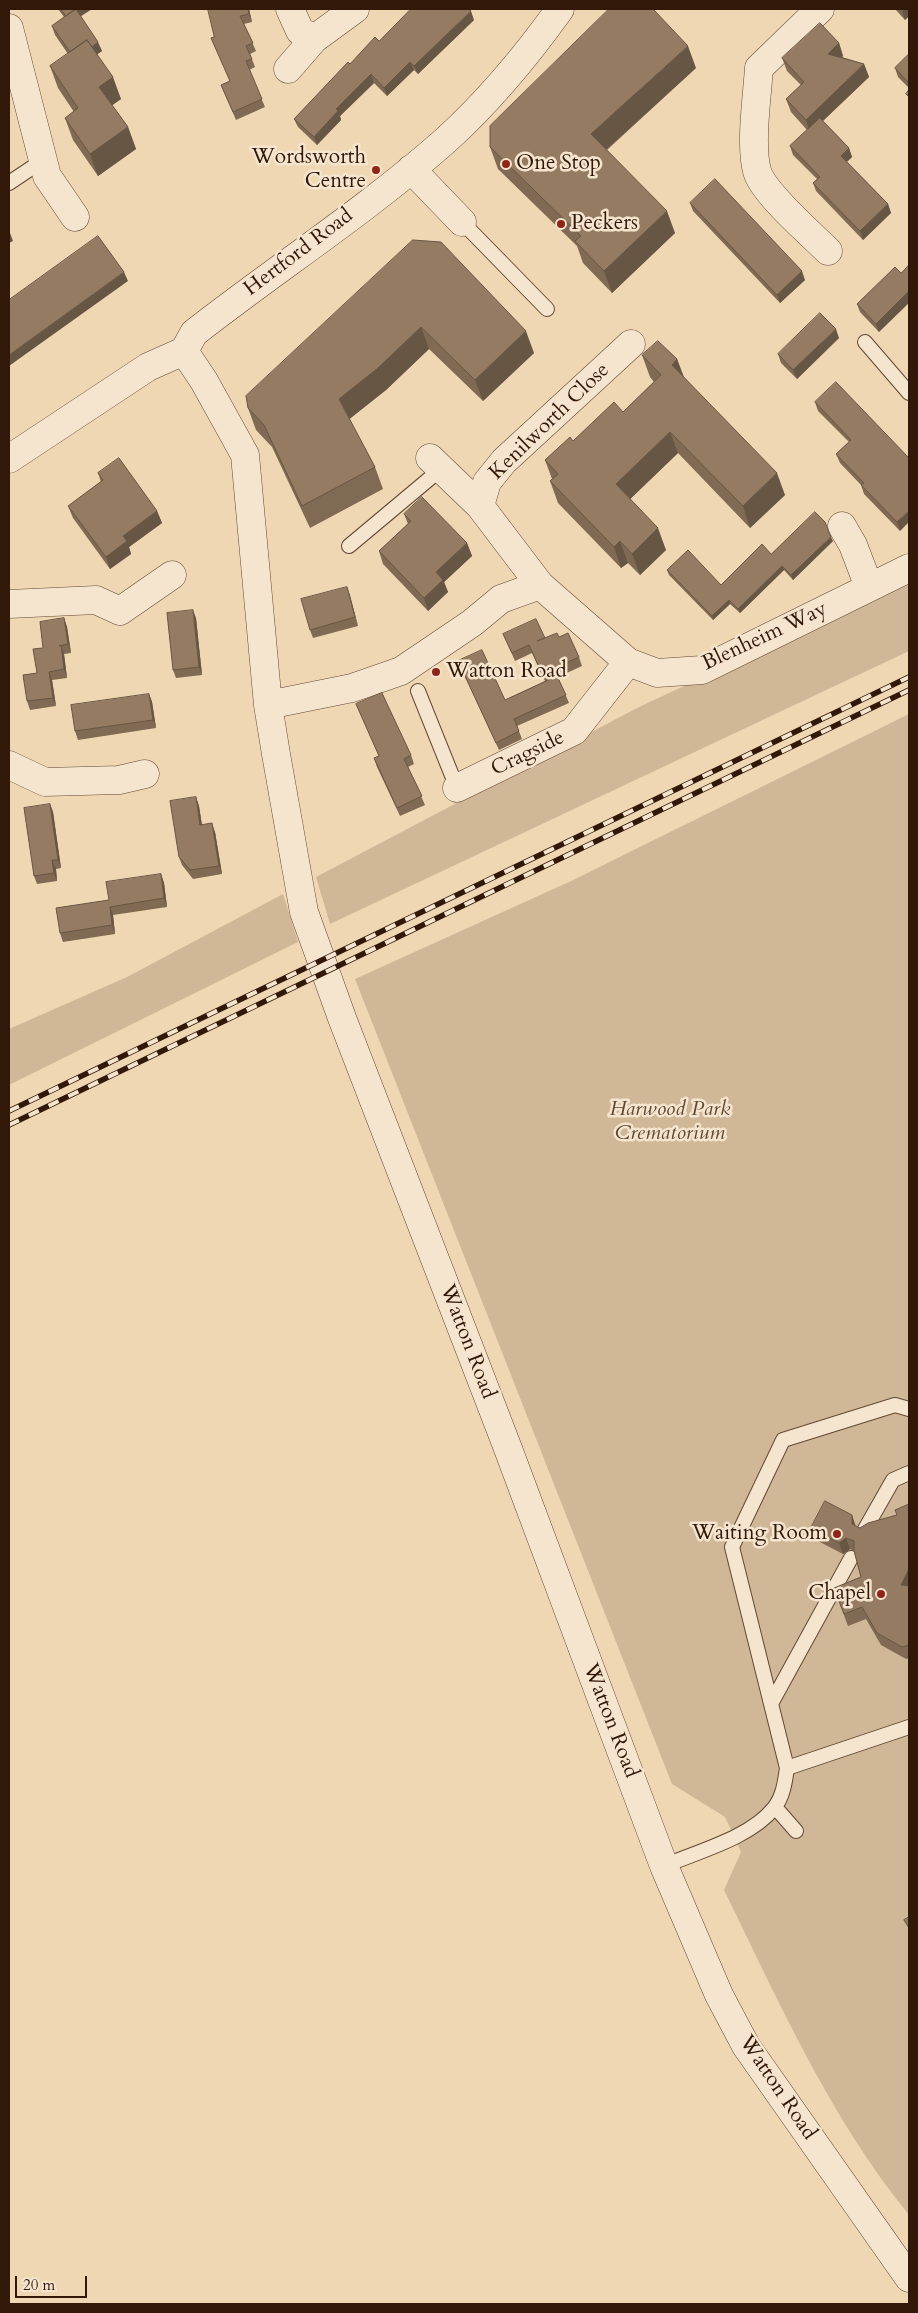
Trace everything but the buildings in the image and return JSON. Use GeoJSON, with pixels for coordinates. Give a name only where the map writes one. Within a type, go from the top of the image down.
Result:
{"type":"FeatureCollection","features":[{"type":"Feature","properties":{"kind":"street"},"geometry":{"type":"LineString","coordinates":[[290,9],[300,31],[314,39]]}},
{"type":"Feature","properties":{"kind":"street"},"geometry":{"type":"LineString","coordinates":[[288,68],[314,39],[355,9]]}},
{"type":"Feature","properties":{"kind":"street","name":"Hertford Road"},"geometry":{"type":"LineString","coordinates":[[184,351],[194,333],[411,169],[447,138],[490,94],[536,42],[560,9]]}},
{"type":"Feature","properties":{"kind":"street"},"geometry":{"type":"LineString","coordinates":[[820,9],[759,68],[754,156],[757,173],[769,191],[828,251]]}},
{"type":"Feature","properties":{"kind":"street"},"geometry":{"type":"LineString","coordinates":[[9,28],[46,176],[75,217]]}},
{"type":"Feature","properties":{"kind":"street"},"geometry":{"type":"LineString","coordinates":[[411,169],[462,222]]}},
{"type":"Feature","properties":{"kind":"street","name":"Kenilworth Close"},"geometry":{"type":"LineString","coordinates":[[480,506],[487,482],[504,461],[631,344]]}},
{"type":"Feature","properties":{"kind":"street"},"geometry":{"type":"LineString","coordinates":[[9,459],[148,367],[184,351]]}},
{"type":"Feature","properties":{"kind":"street","name":"Watton Road"},"geometry":{"type":"LineString","coordinates":[[184,351],[204,381],[245,455],[268,705],[304,912],[664,1866],[716,1987],[746,2046],[909,2278]]}},
{"type":"Feature","properties":{"kind":"street","name":"Kenilworth Close"},"geometry":{"type":"LineString","coordinates":[[436,463],[480,506],[540,585]]}},
{"type":"Feature","properties":{"kind":"street"},"geometry":{"type":"LineString","coordinates":[[842,526],[853,545],[869,587]]}},
{"type":"Feature","properties":{"kind":"street","name":"Blenheim Way"},"geometry":{"type":"LineString","coordinates":[[540,585],[628,662],[657,673],[702,670],[909,568]]}},
{"type":"Feature","properties":{"kind":"street"},"geometry":{"type":"LineString","coordinates":[[9,604],[96,600],[120,611],[172,575]]}},
{"type":"Feature","properties":{"kind":"street"},"geometry":{"type":"LineString","coordinates":[[268,705],[352,688],[401,672],[472,623],[501,599],[540,585]]}},
{"type":"Feature","properties":{"kind":"street","name":"Cragside"},"geometry":{"type":"LineString","coordinates":[[457,788],[574,731],[628,662]]}},
{"type":"Feature","properties":{"kind":"street"},"geometry":{"type":"LineString","coordinates":[[9,765],[45,782],[118,780],[145,774]]}},
{"type":"Feature","properties":{"kind":"lane"},"geometry":{"type":"LineString","coordinates":[[9,183],[42,161]]}},
{"type":"Feature","properties":{"kind":"lane"},"geometry":{"type":"LineString","coordinates":[[462,222],[547,309]]}},
{"type":"Feature","properties":{"kind":"lane"},"geometry":{"type":"LineString","coordinates":[[864,342],[909,393]]}},
{"type":"Feature","properties":{"kind":"lane"},"geometry":{"type":"LineString","coordinates":[[350,546],[436,463]]}},
{"type":"Feature","properties":{"kind":"lane"},"geometry":{"type":"LineString","coordinates":[[418,691],[457,788]]}},
{"type":"Feature","properties":{"kind":"lane"},"geometry":{"type":"LineString","coordinates":[[664,1866],[752,1829],[775,1807],[785,1786],[787,1768],[732,1547],[783,1440],[896,1406],[909,1409]]}},
{"type":"Feature","properties":{"kind":"lane"},"geometry":{"type":"LineString","coordinates":[[864,1531],[893,1480],[909,1473]]}},
{"type":"Feature","properties":{"kind":"lane"},"geometry":{"type":"LineString","coordinates":[[772,1702],[850,1558]]}},
{"type":"Feature","properties":{"kind":"lane"},"geometry":{"type":"LineString","coordinates":[[787,1768],[909,1727]]}},
{"type":"Feature","properties":{"kind":"lane"},"geometry":{"type":"LineString","coordinates":[[775,1807],[796,1831]]}},
{"type":"Feature","properties":{"kind":"green space"},"geometry":{"type":"Polygon","coordinates":[[[909,581],[909,651],[330,924],[316,877],[639,707],[909,581]]]}},
{"type":"Feature","properties":{"kind":"green space","name":"Harwood Park Crematorium"},"geometry":{"type":"Polygon","coordinates":[[[909,714],[909,2215],[854,2139],[830,2099],[786,2016],[724,1890],[741,1852],[725,1817],[672,1784],[355,979],[571,881],[909,714]]]}},
{"type":"Feature","properties":{"kind":"green space"},"geometry":{"type":"Polygon","coordinates":[[[283,894],[298,942],[9,1085],[9,1029],[127,977],[283,894]]]}},
{"type":"Feature","properties":{"kind":"railway"},"geometry":{"type":"LineString","coordinates":[[9,1111],[909,677]]}},
{"type":"Feature","properties":{"kind":"railway"},"geometry":{"type":"LineString","coordinates":[[9,1125],[909,690]]}},
{"type":"Feature","properties":{"kind":"place","name":"One Stop"},"geometry":{"type":"Point","coordinates":[506,164]}},
{"type":"Feature","properties":{"kind":"place","name":"Wordsworth Centre"},"geometry":{"type":"Point","coordinates":[376,170]}},
{"type":"Feature","properties":{"kind":"place","name":"Peckers"},"geometry":{"type":"Point","coordinates":[561,224]}},
{"type":"Feature","properties":{"kind":"place","name":"Watton Road"},"geometry":{"type":"Point","coordinates":[436,672]}},
{"type":"Feature","properties":{"kind":"place","name":"Waiting Room"},"geometry":{"type":"Point","coordinates":[837,1534]}},
{"type":"Feature","properties":{"kind":"place","name":"Chapel"},"geometry":{"type":"Point","coordinates":[881,1594]}}]}
